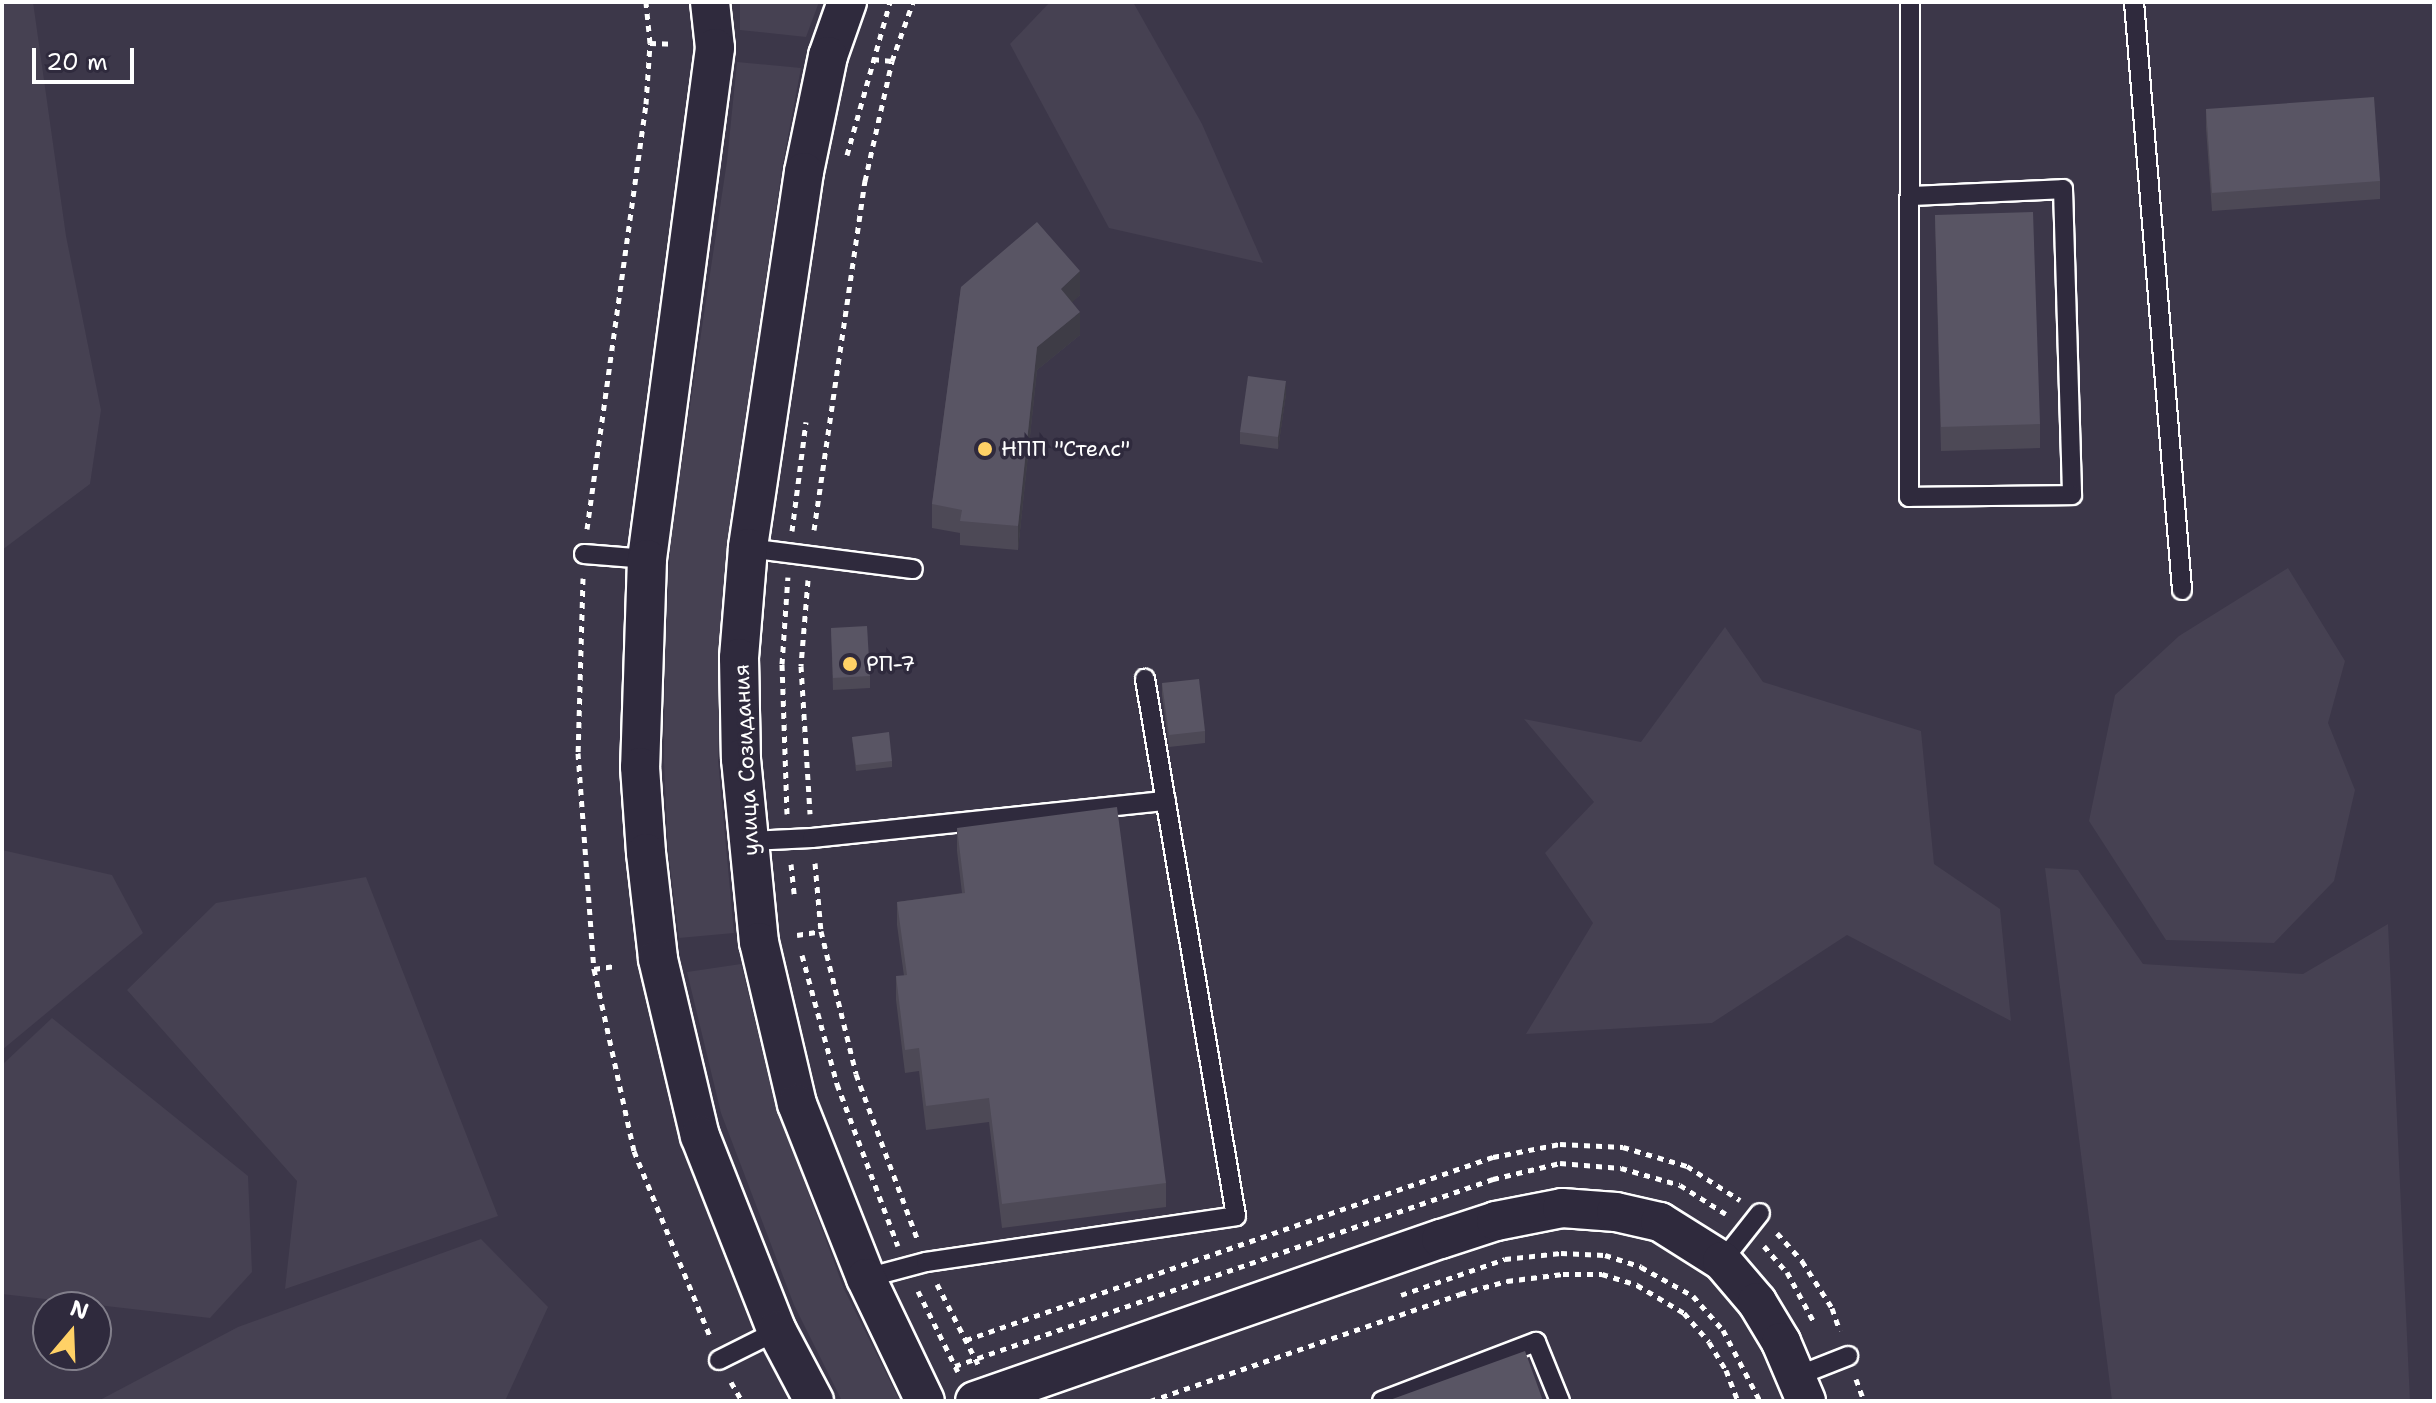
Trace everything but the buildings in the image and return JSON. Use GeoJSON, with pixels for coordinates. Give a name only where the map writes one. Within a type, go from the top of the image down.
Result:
{"type":"FeatureCollection","features":[{"type":"Feature","properties":{"kind":"street"},"geometry":{"type":"LineString","coordinates":[[710,2],[715,48],[647,559],[640,767],[658,959],[700,1136],[777,1331],[814,1401]]}},
{"type":"Feature","properties":{"kind":"street","name":"улица Созидания"},"geometry":{"type":"LineString","coordinates":[[847,2],[828,56],[804,172],[748,548],[739,658],[741,759],[759,942],[797,1104],[866,1278],[925,1401]]}},
{"type":"Feature","properties":{"kind":"street"},"geometry":{"type":"LineString","coordinates":[[977,1391],[1496,1221],[1562,1208],[1616,1212],[1660,1222],[1722,1261],[1757,1302],[1802,1388]]}},
{"type":"Feature","properties":{"kind":"lane"},"geometry":{"type":"LineString","coordinates":[[1910,2],[1909,497],[2072,495],[2063,189],[1910,196]]}},
{"type":"Feature","properties":{"kind":"lane"},"geometry":{"type":"LineString","coordinates":[[2134,2],[2182,590]]}},
{"type":"Feature","properties":{"kind":"lane"},"geometry":{"type":"LineString","coordinates":[[748,548],[913,569]]}},
{"type":"Feature","properties":{"kind":"lane"},"geometry":{"type":"LineString","coordinates":[[584,554],[647,559]]}},
{"type":"Feature","properties":{"kind":"lane"},"geometry":{"type":"LineString","coordinates":[[866,1278],[926,1262],[1236,1216],[1145,679]]}},
{"type":"Feature","properties":{"kind":"lane"},"geometry":{"type":"LineString","coordinates":[[750,841],[812,838],[1166,801]]}},
{"type":"Feature","properties":{"kind":"lane"},"geometry":{"type":"LineString","coordinates":[[1722,1261],[1760,1213]]}},
{"type":"Feature","properties":{"kind":"lane"},"geometry":{"type":"LineString","coordinates":[[719,1360],[777,1331]]}},
{"type":"Feature","properties":{"kind":"lane"},"geometry":{"type":"LineString","coordinates":[[1382,1401],[1536,1342],[1560,1401]]}},
{"type":"Feature","properties":{"kind":"lane"},"geometry":{"type":"LineString","coordinates":[[1802,1388],[1848,1356]]}},
{"type":"Feature","properties":{"kind":"path"},"geometry":{"type":"LineString","coordinates":[[845,165],[890,2]]}},
{"type":"Feature","properties":{"kind":"path"},"geometry":{"type":"LineString","coordinates":[[913,2],[892,61],[865,181],[810,556],[801,666],[821,931],[856,1074],[977,1391]]}},
{"type":"Feature","properties":{"kind":"path"},"geometry":{"type":"LineString","coordinates":[[650,43],[673,44]]}},
{"type":"Feature","properties":{"kind":"path"},"geometry":{"type":"LineString","coordinates":[[873,59],[892,61]]}},
{"type":"Feature","properties":{"kind":"path"},"geometry":{"type":"LineString","coordinates":[[795,908],[782,664],[789,553],[807,415]]}},
{"type":"Feature","properties":{"kind":"path"},"geometry":{"type":"LineString","coordinates":[[796,922],[837,1084],[906,1267],[977,1391]]}},
{"type":"Feature","properties":{"kind":"path"},"geometry":{"type":"LineString","coordinates":[[797,935],[821,931]]}},
{"type":"Feature","properties":{"kind":"path"},"geometry":{"type":"LineString","coordinates":[[594,969],[615,966]]}},
{"type":"Feature","properties":{"kind":"path"},"geometry":{"type":"LineString","coordinates":[[1395,1296],[1505,1259],[1561,1253],[1605,1255],[1641,1267],[1693,1296],[1723,1330],[1760,1401]]}},
{"type":"Feature","properties":{"kind":"path"},"geometry":{"type":"LineString","coordinates":[[1150,1401],[1460,1294],[1507,1281],[1563,1274],[1602,1274],[1637,1285],[1684,1313],[1709,1342],[1726,1370],[1738,1401]]}},
{"type":"Feature","properties":{"kind":"shaded area"},"geometry":{"type":"Polygon","coordinates":[[[2,2],[2434,2],[2434,1401],[2,1401],[2,2]]]}},
{"type":"Feature","properties":{"kind":"shaded area"},"geometry":{"type":"Polygon","coordinates":[[[2,2],[33,2],[66,236],[101,410],[90,484],[2,550],[2,2]]]}},
{"type":"Feature","properties":{"kind":"shaded area"},"geometry":{"type":"Polygon","coordinates":[[[740,2],[819,2],[806,37],[740,30],[740,2]]]}},
{"type":"Feature","properties":{"kind":"shaded area"},"geometry":{"type":"Polygon","coordinates":[[[1050,2],[1133,2],[1202,124],[1263,263],[1109,228],[1010,44],[1050,2]]]}},
{"type":"Feature","properties":{"kind":"shaded area"},"geometry":{"type":"Polygon","coordinates":[[[737,62],[801,68],[782,168],[728,545],[720,657],[718,760],[734,933],[679,938],[668,850],[664,762],[671,533],[727,161],[737,62]]]}},
{"type":"Feature","properties":{"kind":"shaded area"},"geometry":{"type":"Polygon","coordinates":[[[2288,568],[2345,661],[2328,723],[2355,790],[2334,881],[2274,943],[2166,940],[2089,821],[2115,695],[2179,636],[2288,568]]]}},
{"type":"Feature","properties":{"kind":"shaded area"},"geometry":{"type":"Polygon","coordinates":[[[1725,627],[1763,682],[1921,731],[1934,864],[2000,909],[2011,1021],[1847,935],[1712,1023],[1526,1034],[1593,923],[1545,853],[1594,802],[1524,719],[1641,742],[1725,627]]]}},
{"type":"Feature","properties":{"kind":"shaded area"},"geometry":{"type":"Polygon","coordinates":[[[2,850],[112,875],[143,933],[2,1050],[2,850]]]}},
{"type":"Feature","properties":{"kind":"shaded area"},"geometry":{"type":"Polygon","coordinates":[[[2045,868],[2078,870],[2143,964],[2303,974],[2388,924],[2410,1401],[2112,1401],[2045,868]]]}},
{"type":"Feature","properties":{"kind":"shaded area"},"geometry":{"type":"Polygon","coordinates":[[[366,877],[498,1216],[285,1289],[297,1181],[127,990],[216,903],[366,877]]]}},
{"type":"Feature","properties":{"kind":"shaded area"},"geometry":{"type":"Polygon","coordinates":[[[741,964],[776,1105],[844,1289],[900,1401],[842,1401],[794,1305],[721,1113],[687,972],[741,964]]]}},
{"type":"Feature","properties":{"kind":"shaded area"},"geometry":{"type":"Polygon","coordinates":[[[52,1018],[248,1176],[252,1272],[210,1318],[112,1307],[112,1291],[32,1291],[32,1297],[2,1294],[2,1065],[52,1018]]]}},
{"type":"Feature","properties":{"kind":"shaded area"},"geometry":{"type":"Polygon","coordinates":[[[481,1239],[548,1307],[505,1401],[98,1401],[238,1327],[481,1239]]]}},
{"type":"Feature","properties":{"kind":"place","name":"НПП \"Стелс\""},"geometry":{"type":"Point","coordinates":[985,449]}},
{"type":"Feature","properties":{"kind":"place","name":"РП-7"},"geometry":{"type":"Point","coordinates":[850,664]}}]}
